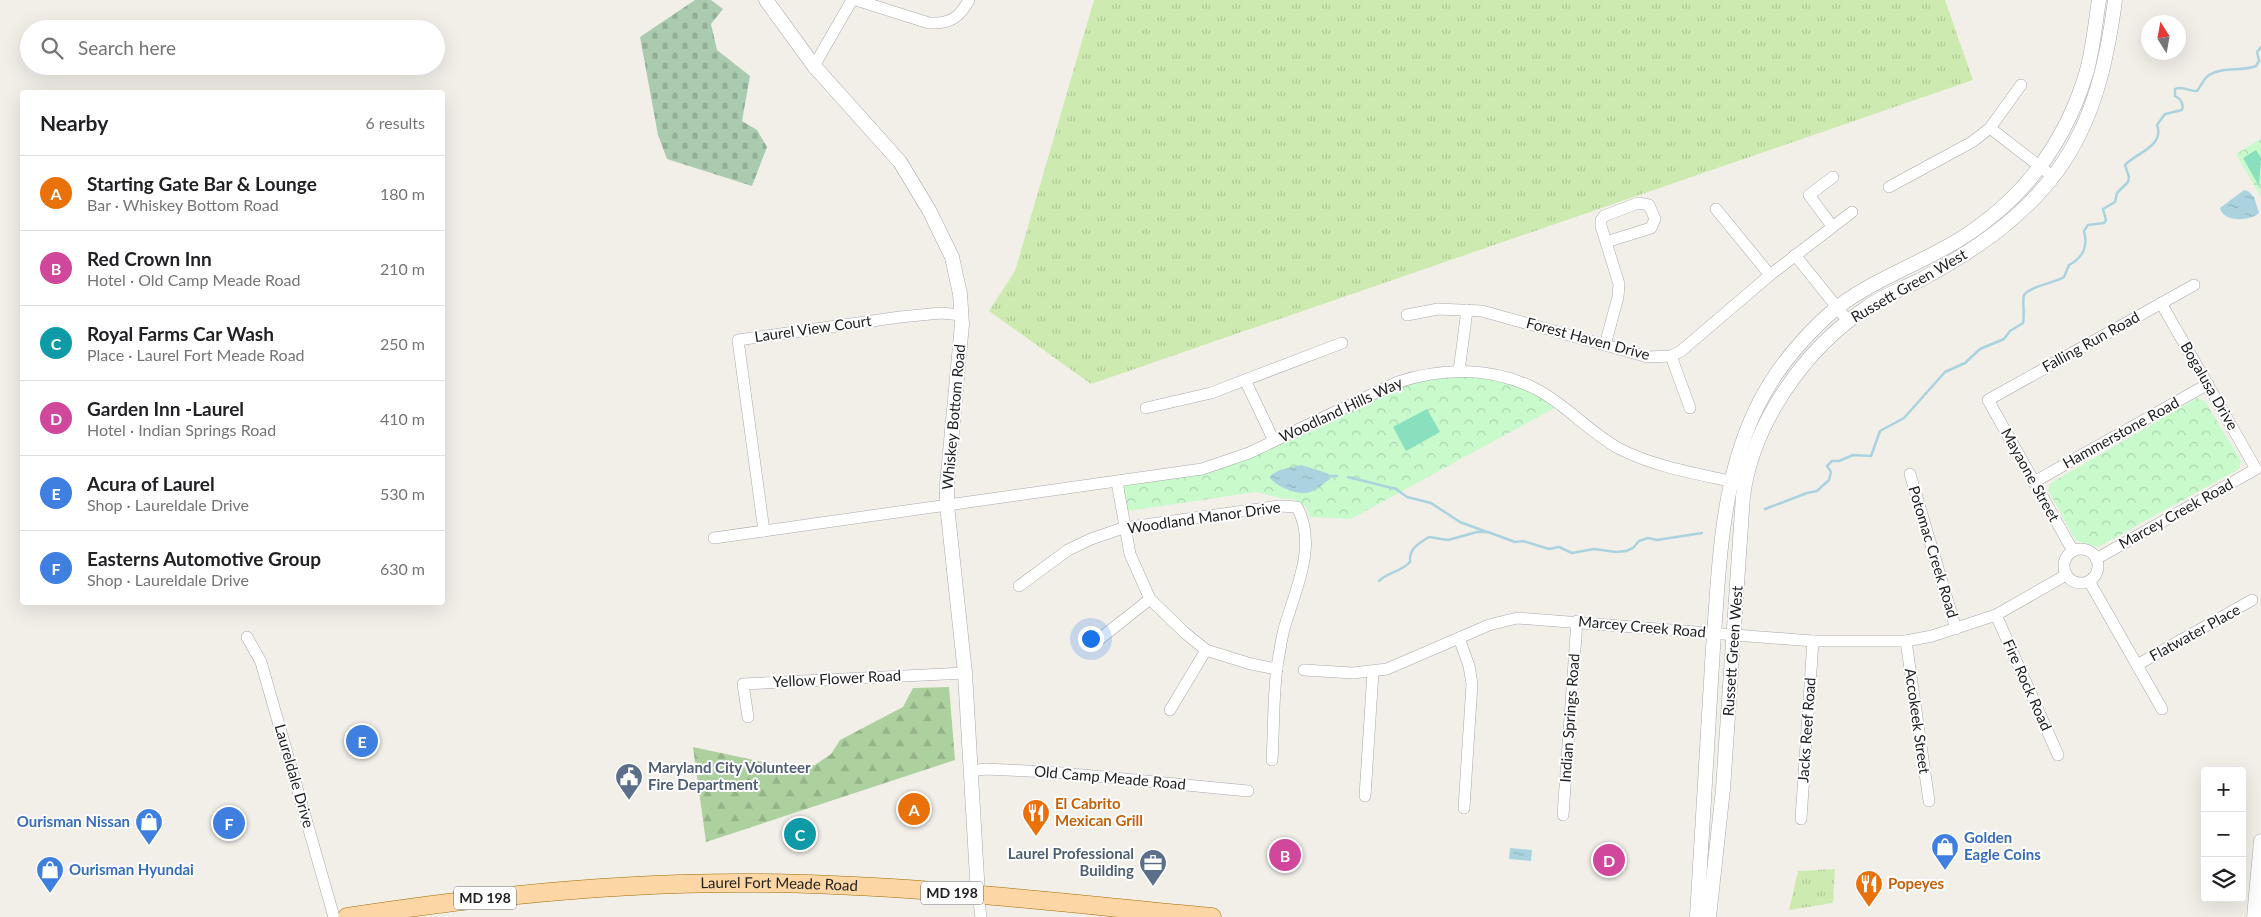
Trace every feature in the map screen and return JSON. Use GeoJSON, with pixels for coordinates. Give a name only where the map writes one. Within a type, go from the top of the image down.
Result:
{"type":"FeatureCollection","features":[{"type":"Feature","properties":{"kind":"main road","name":"Laurel Fort Meade Road"},"geometry":{"type":"LineString","coordinates":[[347,917],[514,894],[666,884],[755,883],[837,884],[1212,917]]}},
{"type":"Feature","properties":{"kind":"street","name":"Whiskey Bottom Road"},"geometry":{"type":"LineString","coordinates":[[766,0],[814,66],[890,149],[929,210],[952,258],[960,294],[962,315],[947,485],[947,505],[965,673],[978,895]]}},
{"type":"Feature","properties":{"kind":"street"},"geometry":{"type":"LineString","coordinates":[[814,66],[854,0],[929,22],[940,23],[959,17],[969,0]]}},
{"type":"Feature","properties":{"kind":"street","name":"Russett Green West"},"geometry":{"type":"LineString","coordinates":[[1697,917],[1723,537],[1731,482],[1743,436],[1755,409],[1791,354],[1838,307],[1979,227],[2024,189],[2072,113],[2090,56],[2099,0]]}},
{"type":"Feature","properties":{"kind":"street","name":"Russett Green West"},"geometry":{"type":"LineString","coordinates":[[1709,917],[1723,789],[1745,484],[1762,433],[1776,406],[1805,364],[1827,339],[1868,306],[1977,247],[1998,232],[2028,204],[2052,176],[2087,118],[2097,92],[2106,60],[2115,0]]}},
{"type":"Feature","properties":{"kind":"street"},"geometry":{"type":"LineString","coordinates":[[1890,187],[1952,154],[1990,128],[2021,85]]}},
{"type":"Feature","properties":{"kind":"street"},"geometry":{"type":"LineString","coordinates":[[1990,128],[2052,176]]}},
{"type":"Feature","properties":{"kind":"street"},"geometry":{"type":"LineString","coordinates":[[1832,226],[1809,195],[1833,177]]}},
{"type":"Feature","properties":{"kind":"street"},"geometry":{"type":"LineString","coordinates":[[1605,345],[1618,297],[1619,284],[1600,226],[1604,216],[1638,203],[1649,205],[1655,219],[1651,228],[1606,242]]}},
{"type":"Feature","properties":{"kind":"street"},"geometry":{"type":"LineString","coordinates":[[1716,209],[1770,275]]}},
{"type":"Feature","properties":{"kind":"street","name":"Forest Haven Drive"},"geometry":{"type":"LineString","coordinates":[[1407,315],[1438,309],[1467,310],[1500,315],[1648,358],[1671,356],[1681,350],[1795,255],[1852,212]]}},
{"type":"Feature","properties":{"kind":"street"},"geometry":{"type":"LineString","coordinates":[[1795,255],[1848,321]]}},
{"type":"Feature","properties":{"kind":"street","name":"Falling Run Road"},"geometry":{"type":"LineString","coordinates":[[1988,400],[2194,284]]}},
{"type":"Feature","properties":{"kind":"street","name":"Bogalusa Drive"},"geometry":{"type":"LineString","coordinates":[[2161,303],[2256,469]]}},
{"type":"Feature","properties":{"kind":"street"},"geometry":{"type":"LineString","coordinates":[[1459,371],[1467,310]]}},
{"type":"Feature","properties":{"kind":"street","name":"Laurel View Court"},"geometry":{"type":"LineString","coordinates":[[764,530],[738,340],[900,317],[941,313],[962,315]]}},
{"type":"Feature","properties":{"kind":"street"},"geometry":{"type":"LineString","coordinates":[[1146,408],[1194,398],[1342,343]]}},
{"type":"Feature","properties":{"kind":"street"},"geometry":{"type":"LineString","coordinates":[[1671,356],[1690,408]]}},
{"type":"Feature","properties":{"kind":"street","name":"Woodland Hills Way"},"geometry":{"type":"LineString","coordinates":[[947,505],[1202,469],[1249,453],[1398,382],[1417,376],[1459,371],[1496,376],[1539,391],[1612,444],[1638,457],[1745,484]]}},
{"type":"Feature","properties":{"kind":"street"},"geometry":{"type":"LineString","coordinates":[[1245,380],[1274,441]]}},
{"type":"Feature","properties":{"kind":"street","name":"Hammerstone Road"},"geometry":{"type":"LineString","coordinates":[[2034,482],[2208,384]]}},
{"type":"Feature","properties":{"kind":"street","name":"Mayaone Street"},"geometry":{"type":"LineString","coordinates":[[1988,400],[2073,551]]}},
{"type":"Feature","properties":{"kind":"street","name":"Marcey Creek Road"},"geometry":{"type":"LineString","coordinates":[[2096,559],[2256,469]]}},
{"type":"Feature","properties":{"kind":"street","name":"Potomac Creek Road"},"geometry":{"type":"LineString","coordinates":[[1910,474],[1956,629]]}},
{"type":"Feature","properties":{"kind":"street"},"geometry":{"type":"LineString","coordinates":[[1117,482],[1130,554],[1150,599],[1206,650],[1251,664],[1277,669]]}},
{"type":"Feature","properties":{"kind":"street"},"geometry":{"type":"LineString","coordinates":[[714,538],[947,505]]}},
{"type":"Feature","properties":{"kind":"street","name":"Woodland Manor Drive"},"geometry":{"type":"LineString","coordinates":[[1019,586],[1068,550],[1090,539],[1124,528],[1280,506],[1297,507],[1304,520],[1306,536],[1302,572],[1284,630],[1277,669],[1272,760]]}},
{"type":"Feature","properties":{"kind":"street"},"geometry":{"type":"LineString","coordinates":[[2084,549],[2093,554],[2096,559],[2098,569],[2089,581],[2079,583],[2066,575],[2064,564],[2069,554],[2073,551],[2084,549]]}},
{"type":"Feature","properties":{"kind":"street","name":"Marcey Creek Road"},"geometry":{"type":"LineString","coordinates":[[1304,670],[1373,672],[1387,669],[1489,625],[1518,618],[1813,640],[1906,641],[1956,629],[1996,615],[2066,575]]}},
{"type":"Feature","properties":{"kind":"street"},"geometry":{"type":"LineString","coordinates":[[2089,581],[2162,708]]}},
{"type":"Feature","properties":{"kind":"street"},"geometry":{"type":"LineString","coordinates":[[1092,645],[1150,599]]}},
{"type":"Feature","properties":{"kind":"street","name":"Flatwater Place"},"geometry":{"type":"LineString","coordinates":[[2137,665],[2252,600]]}},
{"type":"Feature","properties":{"kind":"street","name":"Fire Rock Road"},"geometry":{"type":"LineString","coordinates":[[1996,615],[2058,755]]}},
{"type":"Feature","properties":{"kind":"street","name":"Indian Springs Road"},"geometry":{"type":"LineString","coordinates":[[1563,815],[1577,621]]}},
{"type":"Feature","properties":{"kind":"street","name":"Laureldale Drive"},"geometry":{"type":"LineString","coordinates":[[247,637],[261,662],[334,917]]}},
{"type":"Feature","properties":{"kind":"street"},"geometry":{"type":"LineString","coordinates":[[1459,638],[1469,666],[1472,684],[1464,808]]}},
{"type":"Feature","properties":{"kind":"street","name":"Jacks Reef Road"},"geometry":{"type":"LineString","coordinates":[[1801,820],[1813,640]]}},
{"type":"Feature","properties":{"kind":"street","name":"Accokeek Street"},"geometry":{"type":"LineString","coordinates":[[1906,641],[1929,801]]}},
{"type":"Feature","properties":{"kind":"street"},"geometry":{"type":"LineString","coordinates":[[1170,710],[1206,650]]}},
{"type":"Feature","properties":{"kind":"street"},"geometry":{"type":"LineString","coordinates":[[1365,796],[1373,672]]}},
{"type":"Feature","properties":{"kind":"street","name":"Yellow Flower Road"},"geometry":{"type":"LineString","coordinates":[[748,717],[743,684],[965,673]]}},
{"type":"Feature","properties":{"kind":"street","name":"Old Camp Meade Road"},"geometry":{"type":"LineString","coordinates":[[972,771],[985,769],[1052,772],[1248,791]]}},
{"type":"Feature","properties":{"kind":"street"},"geometry":{"type":"LineString","coordinates":[[2254,917],[2261,840]]}},
{"type":"Feature","properties":{"kind":"street"},"geometry":{"type":"LineString","coordinates":[[978,895],[981,917]]}},
{"type":"Feature","properties":{"kind":"green space"},"geometry":{"type":"Polygon","coordinates":[[[695,0],[711,0],[723,9],[711,24],[717,50],[750,76],[742,121],[757,130],[767,147],[752,186],[667,159],[658,135],[640,37],[695,0]]]}},
{"type":"Feature","properties":{"kind":"green space"},"geometry":{"type":"Polygon","coordinates":[[[1094,0],[1945,0],[1973,80],[1091,384],[989,311],[1015,271],[1094,0]]]}},
{"type":"Feature","properties":{"kind":"green space"},"geometry":{"type":"Polygon","coordinates":[[[2261,139],[2261,197],[2236,154],[2261,139]]]}},
{"type":"Feature","properties":{"kind":"green space"},"geometry":{"type":"Polygon","coordinates":[[[2256,150],[2261,158],[2259,186],[2243,158],[2256,150]]]}},
{"type":"Feature","properties":{"kind":"green space"},"geometry":{"type":"Polygon","coordinates":[[[1496,375],[1560,405],[1351,519],[1310,517],[1306,507],[1293,499],[1256,492],[1121,512],[1117,482],[1202,469],[1417,376],[1496,375]]]}},
{"type":"Feature","properties":{"kind":"green space"},"geometry":{"type":"Polygon","coordinates":[[[2197,398],[2205,401],[2241,461],[2239,469],[2098,547],[2076,541],[2048,490],[2051,483],[2197,398]]]}},
{"type":"Feature","properties":{"kind":"green space"},"geometry":{"type":"Polygon","coordinates":[[[1427,409],[1440,432],[1406,451],[1393,427],[1427,409]]]}},
{"type":"Feature","properties":{"kind":"green space"},"geometry":{"type":"Polygon","coordinates":[[[949,687],[955,760],[706,842],[693,747],[782,766],[815,765],[831,754],[840,740],[903,707],[913,688],[949,687]]]}},
{"type":"Feature","properties":{"kind":"green space"},"geometry":{"type":"Polygon","coordinates":[[[1835,869],[1833,903],[1789,910],[1798,871],[1835,869]]]}},
{"type":"Feature","properties":{"kind":"water"},"geometry":{"type":"Polygon","coordinates":[[[2244,190],[2254,197],[2259,213],[2250,218],[2238,219],[2222,213],[2220,208],[2244,190]]]}},
{"type":"Feature","properties":{"kind":"water"},"geometry":{"type":"Polygon","coordinates":[[[1301,465],[1327,473],[1331,476],[1330,479],[1315,490],[1300,493],[1278,485],[1270,478],[1271,475],[1280,470],[1301,465]]]}},
{"type":"Feature","properties":{"kind":"water"},"geometry":{"type":"Polygon","coordinates":[[[1510,848],[1532,850],[1531,861],[1509,859],[1510,848]]]}},
{"type":"Feature","properties":{"kind":"waterway"},"geometry":{"type":"LineString","coordinates":[[1765,509],[1817,491],[1829,480],[1831,472],[1827,466],[1832,461],[1839,461],[1853,455],[1871,456],[1880,431],[1904,418],[1945,372],[1965,363],[1980,349],[2004,339],[2010,331],[2023,323],[2024,295],[2032,289],[2064,277],[2069,265],[2084,251],[2084,231],[2088,225],[2104,223],[2106,220],[2103,209],[2115,202],[2117,193],[2128,182],[2129,177],[2125,165],[2153,144],[2157,138],[2157,125],[2165,114],[2182,110],[2182,103],[2175,96],[2175,89],[2181,88],[2197,91],[2206,78],[2215,72],[2256,66],[2259,61],[2257,52],[2261,47]]}},
{"type":"Feature","properties":{"kind":"waterway"},"geometry":{"type":"LineString","coordinates":[[1331,476],[1337,476]]}},
{"type":"Feature","properties":{"kind":"waterway"},"geometry":{"type":"LineString","coordinates":[[1348,477],[1396,489],[1407,497],[1431,503],[1460,522],[1487,532]]}},
{"type":"Feature","properties":{"kind":"waterway"},"geometry":{"type":"LineString","coordinates":[[1379,581],[1410,562],[1413,550],[1418,544],[1429,537],[1448,540],[1477,532],[1488,532],[1515,542],[1523,541],[1549,549],[1559,547],[1572,553],[1594,549],[1616,552],[1626,551],[1633,548],[1639,541],[1648,538],[1657,540],[1702,533]]}},
{"type":"Feature","properties":{"kind":"place","name":"Acura of Laurel"},"geometry":{"type":"Point","coordinates":[362,741]}},
{"type":"Feature","properties":{"kind":"place","name":"Maryland City Volunteer Fire Department"},"geometry":{"type":"Point","coordinates":[629,801]}},
{"type":"Feature","properties":{"kind":"place","name":"Starting Gate Bar & Lounge"},"geometry":{"type":"Point","coordinates":[914,809]}},
{"type":"Feature","properties":{"kind":"place","name":"Easterns Automotive Group"},"geometry":{"type":"Point","coordinates":[229,823]}},
{"type":"Feature","properties":{"kind":"place","name":"Royal Farms Car Wash"},"geometry":{"type":"Point","coordinates":[800,834]}},
{"type":"Feature","properties":{"kind":"place","name":"El Cabrito Mexican Grill"},"geometry":{"type":"Point","coordinates":[1036,837]}},
{"type":"Feature","properties":{"kind":"place","name":"Ourisman Nissan"},"geometry":{"type":"Point","coordinates":[149,846]}},
{"type":"Feature","properties":{"kind":"place","name":"Red Crown Inn"},"geometry":{"type":"Point","coordinates":[1285,855]}},
{"type":"Feature","properties":{"kind":"place","name":"Garden Inn -Laurel"},"geometry":{"type":"Point","coordinates":[1609,860]}},
{"type":"Feature","properties":{"kind":"place","name":"Golden Eagle Coins"},"geometry":{"type":"Point","coordinates":[1945,871]}},
{"type":"Feature","properties":{"kind":"place","name":"Laurel Professional Building"},"geometry":{"type":"Point","coordinates":[1153,887]}},
{"type":"Feature","properties":{"kind":"place","name":"Ourisman Hyundai"},"geometry":{"type":"Point","coordinates":[50,894]}},
{"type":"Feature","properties":{"kind":"place","name":"Popeyes"},"geometry":{"type":"Point","coordinates":[1869,908]}}]}
